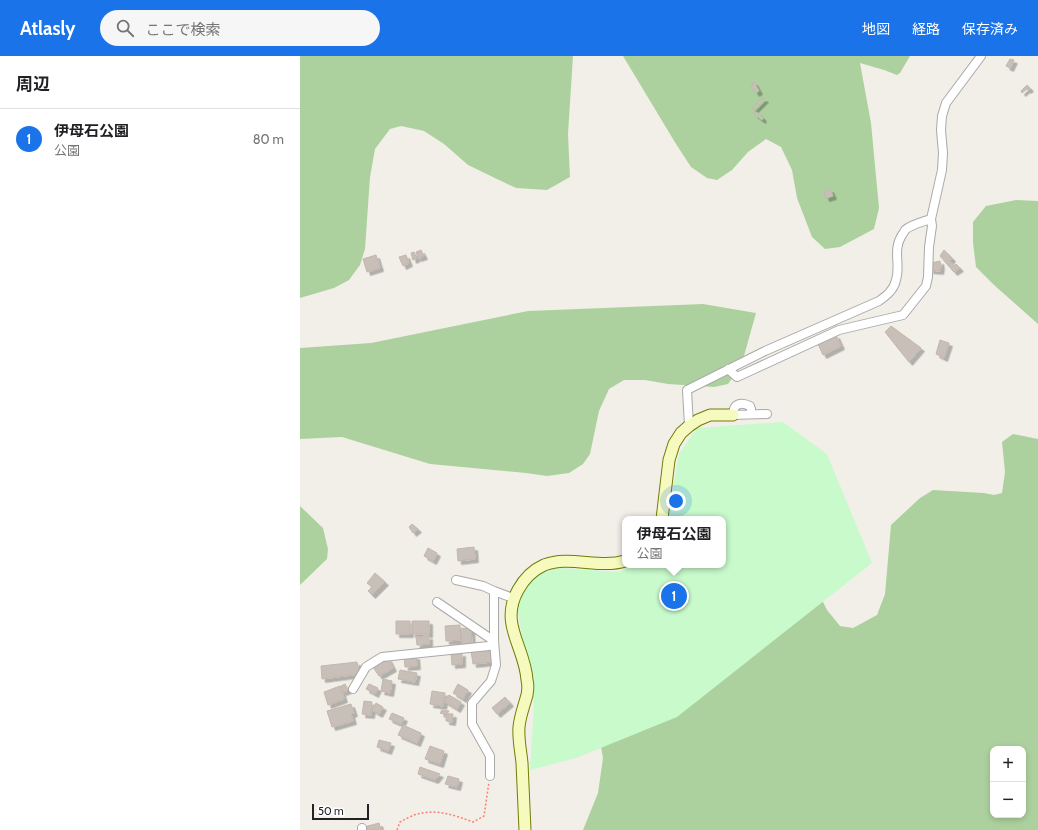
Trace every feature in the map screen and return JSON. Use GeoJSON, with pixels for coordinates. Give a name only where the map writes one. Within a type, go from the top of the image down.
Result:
{"type":"FeatureCollection","features":[{"type":"Feature","properties":{"kind":"street"},"geometry":{"type":"LineString","coordinates":[[728,369],[737,378],[839,330],[903,315],[926,286],[928,277],[929,247],[932,226],[931,219],[942,170],[942,116],[946,104],[981,56]]}},
{"type":"Feature","properties":{"kind":"street"},"geometry":{"type":"LineString","coordinates":[[689,426],[687,390],[765,351],[883,298],[896,281],[898,273],[896,250],[899,239],[905,230],[917,223],[931,219]]}},
{"type":"Feature","properties":{"kind":"street"},"geometry":{"type":"LineString","coordinates":[[662,516],[668,460],[674,444],[681,433],[698,420],[710,415],[767,414]]}},
{"type":"Feature","properties":{"kind":"street"},"geometry":{"type":"LineString","coordinates":[[525,830],[519,727],[527,694],[527,678],[524,662],[512,627],[511,612],[513,598],[526,578],[544,565],[557,561],[607,563],[622,562]]}},
{"type":"Feature","properties":{"kind":"street"},"geometry":{"type":"LineString","coordinates":[[456,580],[483,586],[513,598]]}},
{"type":"Feature","properties":{"kind":"street"},"geometry":{"type":"LineString","coordinates":[[490,776],[490,756],[472,724],[472,703],[491,681],[496,665],[494,641],[494,591]]}},
{"type":"Feature","properties":{"kind":"street"},"geometry":{"type":"LineString","coordinates":[[437,602],[494,641]]}},
{"type":"Feature","properties":{"kind":"street"},"geometry":{"type":"LineString","coordinates":[[353,689],[366,667],[382,657],[489,646],[494,641]]}},
{"type":"Feature","properties":{"kind":"path"},"geometry":{"type":"LineString","coordinates":[[397,830],[400,822],[415,815],[435,811],[473,822],[484,816],[490,776]]}},
{"type":"Feature","properties":{"kind":"green space"},"geometry":{"type":"Polygon","coordinates":[[[300,56],[573,56],[568,134],[570,177],[547,190],[516,188],[468,165],[444,144],[424,131],[401,126],[390,129],[375,149],[370,177],[365,249],[360,265],[349,280],[334,288],[300,298],[300,56]]]}},
{"type":"Feature","properties":{"kind":"green space"},"geometry":{"type":"Polygon","coordinates":[[[623,56],[910,56],[900,73],[897,75],[860,63],[871,123],[879,208],[874,229],[840,247],[825,249],[812,237],[797,198],[792,170],[781,147],[766,139],[748,152],[732,170],[717,180],[707,178],[691,167],[623,56]]]}},
{"type":"Feature","properties":{"kind":"green space"},"geometry":{"type":"Polygon","coordinates":[[[1016,200],[1038,201],[1038,324],[976,267],[973,243],[973,222],[986,206],[1016,200]]]}},
{"type":"Feature","properties":{"kind":"green space"},"geometry":{"type":"Polygon","coordinates":[[[703,304],[756,313],[742,363],[728,384],[714,387],[668,384],[645,380],[624,380],[609,389],[599,411],[590,454],[583,464],[569,473],[547,476],[430,464],[342,437],[300,439],[300,348],[371,343],[528,311],[703,304]]]}},
{"type":"Feature","properties":{"kind":"green space"},"geometry":{"type":"Polygon","coordinates":[[[783,422],[827,454],[872,563],[677,717],[576,758],[530,770],[534,704],[516,602],[519,589],[543,571],[560,568],[619,572],[626,568],[726,568],[726,516],[669,516],[679,454],[697,428],[783,422]]]}},
{"type":"Feature","properties":{"kind":"green space"},"geometry":{"type":"Polygon","coordinates":[[[1013,434],[1038,439],[1038,830],[583,830],[598,793],[603,758],[598,729],[721,568],[726,568],[726,516],[722,516],[720,501],[800,556],[827,610],[840,626],[853,628],[877,615],[885,594],[891,525],[920,498],[933,490],[994,495],[1002,493],[1005,472],[1002,442],[1013,434]]]}},
{"type":"Feature","properties":{"kind":"green space"},"geometry":{"type":"Polygon","coordinates":[[[300,506],[323,528],[328,549],[327,559],[300,585],[300,506]]]}},
{"type":"Feature","properties":{"kind":"building"},"geometry":{"type":"Polygon","coordinates":[[[1010,59],[1014,60],[1010,68],[1006,66],[1010,59]]]}},
{"type":"Feature","properties":{"kind":"building"},"geometry":{"type":"Polygon","coordinates":[[[754,82],[759,91],[756,93],[751,86],[754,82]]]}},
{"type":"Feature","properties":{"kind":"building"},"geometry":{"type":"Polygon","coordinates":[[[1027,85],[1030,88],[1022,93],[1021,91],[1027,85]]]}},
{"type":"Feature","properties":{"kind":"building"},"geometry":{"type":"Polygon","coordinates":[[[762,98],[765,99],[754,110],[752,108],[762,98]]]}},
{"type":"Feature","properties":{"kind":"building"},"geometry":{"type":"Polygon","coordinates":[[[757,112],[763,118],[762,120],[754,114],[757,112]]]}},
{"type":"Feature","properties":{"kind":"building"},"geometry":{"type":"Polygon","coordinates":[[[830,189],[833,196],[826,198],[824,192],[830,189]]]}},
{"type":"Feature","properties":{"kind":"building"},"geometry":{"type":"Polygon","coordinates":[[[421,250],[424,256],[418,258],[416,252],[421,250]]]}},
{"type":"Feature","properties":{"kind":"building"},"geometry":{"type":"Polygon","coordinates":[[[944,250],[952,258],[950,261],[954,266],[956,264],[960,268],[954,272],[940,256],[944,250]]]}},
{"type":"Feature","properties":{"kind":"building"},"geometry":{"type":"Polygon","coordinates":[[[414,252],[417,258],[413,260],[411,253],[414,252]]]}},
{"type":"Feature","properties":{"kind":"building"},"geometry":{"type":"Polygon","coordinates":[[[376,255],[380,268],[367,272],[363,259],[376,255]]]}},
{"type":"Feature","properties":{"kind":"building"},"geometry":{"type":"Polygon","coordinates":[[[406,255],[409,263],[403,266],[399,257],[406,255]]]}},
{"type":"Feature","properties":{"kind":"building"},"geometry":{"type":"Polygon","coordinates":[[[940,261],[940,271],[930,270],[931,263],[940,261]]]}},
{"type":"Feature","properties":{"kind":"building"},"geometry":{"type":"Polygon","coordinates":[[[891,326],[921,348],[909,362],[885,332],[891,326]]]}},
{"type":"Feature","properties":{"kind":"building"},"geometry":{"type":"Polygon","coordinates":[[[836,335],[841,346],[823,355],[817,342],[836,335]]]}},
{"type":"Feature","properties":{"kind":"building"},"geometry":{"type":"Polygon","coordinates":[[[940,340],[949,343],[944,358],[936,354],[940,340]]]}},
{"type":"Feature","properties":{"kind":"building"},"geometry":{"type":"Polygon","coordinates":[[[412,524],[418,529],[413,533],[409,527],[412,524]]]}},
{"type":"Feature","properties":{"kind":"building"},"geometry":{"type":"Polygon","coordinates":[[[474,547],[475,559],[458,561],[457,549],[474,547]]]}},
{"type":"Feature","properties":{"kind":"building"},"geometry":{"type":"Polygon","coordinates":[[[428,548],[437,553],[433,561],[424,556],[428,548]]]}},
{"type":"Feature","properties":{"kind":"building"},"geometry":{"type":"Polygon","coordinates":[[[375,573],[385,582],[372,595],[368,591],[372,587],[367,583],[375,573]]]}},
{"type":"Feature","properties":{"kind":"building"},"geometry":{"type":"Polygon","coordinates":[[[396,621],[410,621],[410,634],[396,634],[396,621]]]}},
{"type":"Feature","properties":{"kind":"building"},"geometry":{"type":"Polygon","coordinates":[[[412,621],[429,621],[429,634],[412,634],[412,621]]]}},
{"type":"Feature","properties":{"kind":"building"},"geometry":{"type":"Polygon","coordinates":[[[460,625],[461,640],[446,641],[445,626],[460,625]]]}},
{"type":"Feature","properties":{"kind":"building"},"geometry":{"type":"Polygon","coordinates":[[[471,628],[472,644],[462,645],[460,629],[471,628]]]}},
{"type":"Feature","properties":{"kind":"building"},"geometry":{"type":"Polygon","coordinates":[[[429,636],[429,644],[417,645],[416,637],[429,636]]]}},
{"type":"Feature","properties":{"kind":"building"},"geometry":{"type":"Polygon","coordinates":[[[490,649],[492,662],[473,664],[471,651],[490,649]]]}},
{"type":"Feature","properties":{"kind":"building"},"geometry":{"type":"Polygon","coordinates":[[[462,653],[462,664],[452,665],[451,654],[462,653]]]}},
{"type":"Feature","properties":{"kind":"building"},"geometry":{"type":"Polygon","coordinates":[[[416,656],[417,666],[405,667],[404,657],[416,656]]]}},
{"type":"Feature","properties":{"kind":"building"},"geometry":{"type":"Polygon","coordinates":[[[388,658],[393,668],[379,676],[373,667],[388,658]]]}},
{"type":"Feature","properties":{"kind":"building"},"geometry":{"type":"Polygon","coordinates":[[[357,662],[359,674],[322,679],[321,666],[357,662]]]}},
{"type":"Feature","properties":{"kind":"building"},"geometry":{"type":"Polygon","coordinates":[[[400,670],[417,673],[415,682],[398,679],[400,670]]]}},
{"type":"Feature","properties":{"kind":"building"},"geometry":{"type":"Polygon","coordinates":[[[383,679],[392,681],[390,693],[381,691],[383,679]]]}},
{"type":"Feature","properties":{"kind":"building"},"geometry":{"type":"Polygon","coordinates":[[[345,684],[348,690],[343,692],[341,686],[345,684]]]}},
{"type":"Feature","properties":{"kind":"building"},"geometry":{"type":"Polygon","coordinates":[[[369,684],[378,688],[375,694],[366,689],[369,684]]]}},
{"type":"Feature","properties":{"kind":"building"},"geometry":{"type":"Polygon","coordinates":[[[458,684],[468,690],[463,699],[453,693],[458,684]]]}},
{"type":"Feature","properties":{"kind":"building"},"geometry":{"type":"Polygon","coordinates":[[[340,686],[344,699],[328,705],[324,692],[340,686]]]}},
{"type":"Feature","properties":{"kind":"building"},"geometry":{"type":"Polygon","coordinates":[[[432,691],[445,693],[443,706],[430,704],[432,691]]]}},
{"type":"Feature","properties":{"kind":"building"},"geometry":{"type":"Polygon","coordinates":[[[449,695],[461,702],[457,709],[444,701],[449,695]]]}},
{"type":"Feature","properties":{"kind":"building"},"geometry":{"type":"Polygon","coordinates":[[[505,697],[510,703],[497,714],[492,708],[505,697]]]}},
{"type":"Feature","properties":{"kind":"building"},"geometry":{"type":"Polygon","coordinates":[[[364,701],[372,702],[371,715],[362,714],[364,701]]]}},
{"type":"Feature","properties":{"kind":"building"},"geometry":{"type":"Polygon","coordinates":[[[376,703],[383,707],[379,714],[372,710],[376,703]]]}},
{"type":"Feature","properties":{"kind":"building"},"geometry":{"type":"Polygon","coordinates":[[[351,704],[354,713],[351,714],[353,721],[332,727],[327,711],[351,704]]]}},
{"type":"Feature","properties":{"kind":"building"},"geometry":{"type":"Polygon","coordinates":[[[442,710],[449,711],[446,715],[440,713],[442,710]]]}},
{"type":"Feature","properties":{"kind":"building"},"geometry":{"type":"Polygon","coordinates":[[[392,713],[404,718],[401,724],[389,719],[392,713]]]}},
{"type":"Feature","properties":{"kind":"building"},"geometry":{"type":"Polygon","coordinates":[[[446,714],[453,714],[452,722],[446,721],[446,714]]]}},
{"type":"Feature","properties":{"kind":"building"},"geometry":{"type":"Polygon","coordinates":[[[403,725],[421,733],[417,743],[398,735],[403,725]]]}},
{"type":"Feature","properties":{"kind":"building"},"geometry":{"type":"Polygon","coordinates":[[[379,740],[391,743],[388,751],[377,747],[379,740]]]}},
{"type":"Feature","properties":{"kind":"building"},"geometry":{"type":"Polygon","coordinates":[[[430,746],[444,751],[440,764],[425,759],[430,746]]]}},
{"type":"Feature","properties":{"kind":"building"},"geometry":{"type":"Polygon","coordinates":[[[420,767],[440,774],[435,780],[418,774],[420,767]]]}},
{"type":"Feature","properties":{"kind":"building"},"geometry":{"type":"Polygon","coordinates":[[[448,776],[459,779],[457,787],[445,784],[448,776]]]}},
{"type":"Feature","properties":{"kind":"building"},"geometry":{"type":"Polygon","coordinates":[[[379,823],[381,830],[364,830],[364,827],[379,823]]]}},
{"type":"Feature","properties":{"kind":"place","name":"伊母石公園"},"geometry":{"type":"Point","coordinates":[674,596]}}]}
